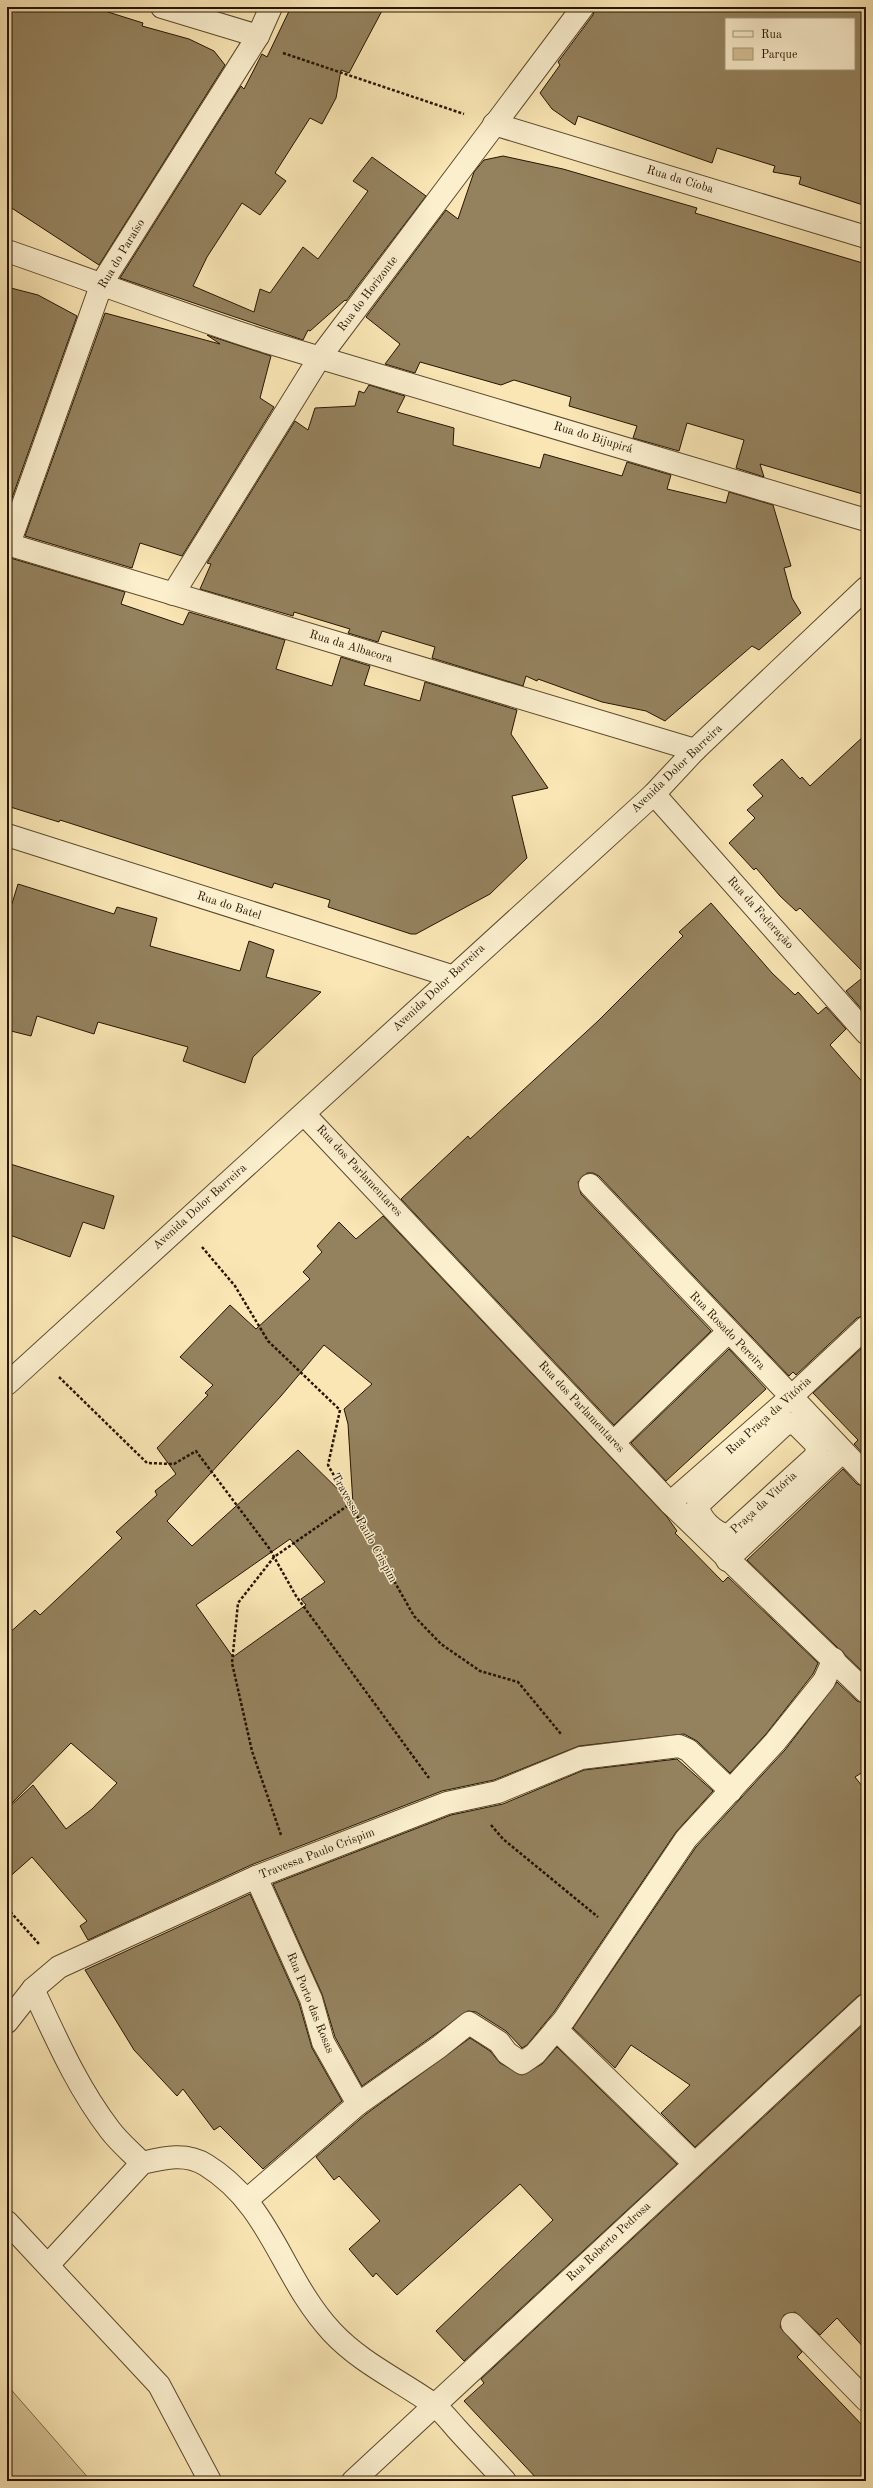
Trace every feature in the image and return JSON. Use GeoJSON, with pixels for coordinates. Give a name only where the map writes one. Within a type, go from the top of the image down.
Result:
{"type":"FeatureCollection","features":[{"type":"Feature","properties":{"kind":"street"},"geometry":{"type":"LineString","coordinates":[[162,7],[258,36]]}},
{"type":"Feature","properties":{"kind":"street","name":"Rua do Paraíso"},"geometry":{"type":"LineString","coordinates":[[8,544],[102,283],[258,36],[271,7]]}},
{"type":"Feature","properties":{"kind":"street","name":"Rua do Horizonte"},"geometry":{"type":"LineString","coordinates":[[172,594],[320,357],[583,7]]}},
{"type":"Feature","properties":{"kind":"street","name":"Rua da Cíoba"},"geometry":{"type":"LineString","coordinates":[[494,124],[866,237]]}},
{"type":"Feature","properties":{"kind":"street"},"geometry":{"type":"LineString","coordinates":[[7,251],[102,283]]}},
{"type":"Feature","properties":{"kind":"street","name":"Rua do Bijupirá"},"geometry":{"type":"LineString","coordinates":[[102,283],[178,313],[320,357],[866,520]]}},
{"type":"Feature","properties":{"kind":"street","name":"Rua da Albacora"},"geometry":{"type":"LineString","coordinates":[[8,544],[695,750]]}},
{"type":"Feature","properties":{"kind":"street","name":"Avenida Dolor Barreira"},"geometry":{"type":"LineString","coordinates":[[7,1384],[304,1114],[451,976],[654,794],[695,750],[866,588]]}},
{"type":"Feature","properties":{"kind":"street","name":"Rua da Federação"},"geometry":{"type":"LineString","coordinates":[[654,794],[866,1033]]}},
{"type":"Feature","properties":{"kind":"street","name":"Rua do Batel"},"geometry":{"type":"LineString","coordinates":[[7,835],[451,976]]}},
{"type":"Feature","properties":{"kind":"street","name":"Rua dos Parlamentares"},"geometry":{"type":"LineString","coordinates":[[304,1114],[615,1441],[670,1503],[727,1560],[866,1692]]}},
{"type":"Feature","properties":{"kind":"street","name":"Rua Rosado Pereira"},"geometry":{"type":"LineString","coordinates":[[590,1185],[728,1332],[792,1397],[842,1452],[866,1475]]}},
{"type":"Feature","properties":{"kind":"street","name":"Rua Praça da Vitória"},"geometry":{"type":"LineString","coordinates":[[670,1503],[792,1397],[866,1327]]}},
{"type":"Feature","properties":{"kind":"street"},"geometry":{"type":"LineString","coordinates":[[615,1441],[728,1332]]}},
{"type":"Feature","properties":{"kind":"street","name":"Praça da Vitória"},"geometry":{"type":"LineString","coordinates":[[786,1424],[796,1424],[817,1445],[816,1456],[728,1536],[719,1533],[699,1513],[698,1505],[786,1424]]}},
{"type":"Feature","properties":{"kind":"street"},"geometry":{"type":"LineString","coordinates":[[727,1560],[842,1452]]}},
{"type":"Feature","properties":{"kind":"street"},"geometry":{"type":"LineString","coordinates":[[248,2199],[358,2104],[439,2047],[469,2023],[499,2042],[507,2053],[522,2064],[535,2054],[556,2029],[622,1935],[686,1839],[775,1742],[824,1681],[834,1660]]}},
{"type":"Feature","properties":{"kind":"street","name":"Travessa Paulo Crispim"},"geometry":{"type":"LineString","coordinates":[[7,2022],[34,1989],[59,1967],[256,1877],[456,1801],[498,1792],[581,1758],[679,1746],[688,1750],[731,1791]]}},
{"type":"Feature","properties":{"kind":"street","name":"Rua Porto das Rosas"},"geometry":{"type":"LineString","coordinates":[[256,1877],[311,1999],[323,2042],[358,2104]]}},
{"type":"Feature","properties":{"kind":"street"},"geometry":{"type":"LineString","coordinates":[[34,1989],[71,2070],[87,2098],[110,2131],[142,2163]]}},
{"type":"Feature","properties":{"kind":"street","name":"Rua Roberto Pedrosa"},"geometry":{"type":"LineString","coordinates":[[353,2481],[866,2005]]}},
{"type":"Feature","properties":{"kind":"street"},"geometry":{"type":"LineString","coordinates":[[556,2029],[694,2163]]}},
{"type":"Feature","properties":{"kind":"street"},"geometry":{"type":"LineString","coordinates":[[48,2265],[142,2163],[182,2156],[205,2164],[232,2183],[248,2199],[265,2224],[298,2288],[325,2324],[359,2357],[434,2405],[505,2481]]}},
{"type":"Feature","properties":{"kind":"street"},"geometry":{"type":"LineString","coordinates":[[7,2222],[159,2385],[210,2481]]}},
{"type":"Feature","properties":{"kind":"street"},"geometry":{"type":"LineString","coordinates":[[792,2324],[866,2400]]}},
{"type":"Feature","properties":{"kind":"path"},"geometry":{"type":"LineString","coordinates":[[258,36],[280,52],[494,124]]}},
{"type":"Feature","properties":{"kind":"path","name":"Travessa Paulo Crispim"},"geometry":{"type":"LineString","coordinates":[[182,1224],[235,1286],[268,1341],[340,1410],[328,1465],[414,1616],[441,1644],[480,1672],[518,1682],[581,1758]]}},
{"type":"Feature","properties":{"kind":"path"},"geometry":{"type":"LineString","coordinates":[[37,1356],[147,1463],[174,1464],[196,1451],[274,1557],[296,1596],[456,1801],[622,1935]]}},
{"type":"Feature","properties":{"kind":"path"},"geometry":{"type":"LineString","coordinates":[[291,1863],[252,1750],[232,1663],[238,1603],[274,1557],[350,1504]]}},
{"type":"Feature","properties":{"kind":"path"},"geometry":{"type":"LineString","coordinates":[[7,1908],[59,1967]]}},
{"type":"Feature","properties":{"kind":"green space"},"geometry":{"type":"Polygon","coordinates":[[[7,2385],[91,2481],[7,2481],[7,2385]]]}},
{"type":"Feature","properties":{"kind":"building"},"geometry":{"type":"Polygon","coordinates":[[[7,7],[92,7],[143,23],[142,26],[189,39],[214,51],[225,65],[99,265],[7,205],[7,7]]]}},
{"type":"Feature","properties":{"kind":"building"},"geometry":{"type":"Polygon","coordinates":[[[291,7],[384,7],[349,73],[341,70],[336,98],[322,124],[310,118],[275,173],[286,181],[260,215],[242,203],[207,257],[193,286],[254,312],[260,289],[270,293],[303,247],[318,259],[368,191],[353,181],[372,157],[426,196],[346,301],[345,300],[310,331],[308,330],[303,340],[120,278],[241,86],[244,89],[262,54],[267,57],[291,7]]]}},
{"type":"Feature","properties":{"kind":"building"},"geometry":{"type":"Polygon","coordinates":[[[595,7],[866,7],[866,206],[799,184],[801,177],[773,172],[775,166],[717,148],[712,163],[578,116],[575,125],[552,109],[540,93],[560,65],[558,62],[593,15],[595,7]]]}},
{"type":"Feature","properties":{"kind":"building"},"geometry":{"type":"Polygon","coordinates":[[[503,156],[563,169],[697,208],[695,213],[866,264],[866,495],[760,464],[764,477],[736,468],[744,440],[687,423],[679,451],[633,438],[637,426],[569,406],[571,397],[514,380],[501,385],[420,362],[415,373],[385,364],[400,344],[366,317],[446,210],[458,219],[474,172],[484,160],[503,156]]]}},
{"type":"Feature","properties":{"kind":"building"},"geometry":{"type":"Polygon","coordinates":[[[7,287],[38,295],[77,316],[7,512],[7,287]]]}},
{"type":"Feature","properties":{"kind":"building"},"geometry":{"type":"Polygon","coordinates":[[[105,313],[220,344],[207,335],[271,356],[260,398],[274,407],[182,556],[140,543],[132,568],[25,536],[105,313]]]}},
{"type":"Feature","properties":{"kind":"building"},"geometry":{"type":"Polygon","coordinates":[[[369,385],[405,396],[397,412],[454,428],[453,445],[540,468],[544,454],[622,476],[627,462],[671,475],[667,489],[726,503],[729,492],[773,505],[791,566],[784,568],[792,598],[801,613],[759,650],[752,646],[665,721],[646,711],[602,702],[538,679],[537,681],[526,676],[523,686],[432,658],[435,647],[382,631],[378,642],[348,633],[350,629],[294,612],[293,616],[200,589],[211,564],[207,563],[295,421],[308,430],[315,408],[355,406],[359,391],[364,393],[369,385]]]}},
{"type":"Feature","properties":{"kind":"building"},"geometry":{"type":"Polygon","coordinates":[[[7,557],[125,592],[121,604],[183,625],[189,612],[285,640],[276,669],[332,686],[341,657],[370,666],[364,685],[420,701],[425,682],[517,710],[511,734],[548,788],[512,796],[527,858],[490,894],[416,934],[411,934],[328,907],[330,900],[274,883],[272,888],[60,820],[59,822],[7,806],[7,557]]]}},
{"type":"Feature","properties":{"kind":"building"},"geometry":{"type":"Polygon","coordinates":[[[866,734],[866,975],[800,908],[796,911],[780,896],[756,868],[754,870],[729,843],[755,818],[747,810],[763,796],[753,785],[782,759],[800,779],[802,777],[810,786],[866,734]]]}},
{"type":"Feature","properties":{"kind":"building"},"geometry":{"type":"Polygon","coordinates":[[[18,884],[114,914],[117,907],[157,918],[150,946],[240,971],[249,941],[274,950],[266,977],[321,992],[253,1057],[245,1083],[183,1061],[188,1047],[98,1022],[94,1034],[37,1016],[31,1036],[7,1030],[7,920],[18,884]]]}},
{"type":"Feature","properties":{"kind":"building"},"geometry":{"type":"Polygon","coordinates":[[[711,903],[772,973],[795,995],[798,992],[818,1014],[826,1007],[846,1029],[830,1045],[866,1086],[866,1315],[857,1318],[796,1375],[793,1372],[789,1376],[599,1176],[593,1173],[587,1173],[578,1182],[581,1194],[711,1331],[614,1425],[401,1199],[468,1136],[470,1139],[598,1021],[683,936],[679,932],[711,903]]]}},
{"type":"Feature","properties":{"kind":"building"},"geometry":{"type":"Polygon","coordinates":[[[866,975],[866,1010],[864,1012],[846,991],[866,975]]]}},
{"type":"Feature","properties":{"kind":"building"},"geometry":{"type":"Polygon","coordinates":[[[7,1163],[114,1196],[104,1229],[83,1222],[70,1257],[7,1234],[7,1163]]]}},
{"type":"Feature","properties":{"kind":"building"},"geometry":{"type":"Polygon","coordinates":[[[383,1216],[667,1517],[677,1531],[675,1533],[723,1582],[728,1577],[818,1663],[813,1674],[766,1734],[730,1773],[697,1741],[684,1734],[579,1746],[494,1780],[442,1791],[251,1865],[88,1940],[80,1926],[87,1921],[32,1857],[7,1879],[7,1809],[33,1785],[66,1829],[92,1809],[117,1783],[71,1743],[7,1808],[7,1635],[35,1610],[40,1615],[122,1538],[116,1532],[157,1495],[155,1491],[176,1474],[157,1448],[208,1395],[205,1393],[213,1385],[180,1357],[230,1305],[256,1329],[310,1279],[303,1272],[322,1252],[317,1246],[339,1222],[356,1239],[383,1216]],[[324,1345],[281,1396],[167,1521],[192,1546],[298,1450],[353,1504],[348,1424],[344,1409],[372,1384],[324,1345]],[[290,1539],[196,1605],[233,1657],[306,1605],[301,1599],[325,1582],[290,1539]]]}},
{"type":"Feature","properties":{"kind":"building"},"geometry":{"type":"Polygon","coordinates":[[[866,1344],[866,1457],[854,1444],[858,1440],[813,1393],[866,1344]]]}},
{"type":"Feature","properties":{"kind":"building"},"geometry":{"type":"Polygon","coordinates":[[[729,1349],[766,1389],[666,1481],[631,1443],[729,1349]]]}},
{"type":"Feature","properties":{"kind":"building"},"geometry":{"type":"Polygon","coordinates":[[[843,1469],[857,1484],[866,1487],[866,1675],[747,1560],[843,1469]]]}},
{"type":"Feature","properties":{"kind":"building"},"geometry":{"type":"Polygon","coordinates":[[[837,1682],[857,1701],[866,1704],[866,1770],[855,1777],[866,1791],[866,1993],[858,1996],[695,2147],[661,2113],[690,2085],[631,2045],[615,2068],[573,2028],[696,1847],[785,1750],[837,1682]]]}},
{"type":"Feature","properties":{"kind":"building"},"geometry":{"type":"Polygon","coordinates":[[[677,1759],[713,1791],[676,1832],[554,2012],[527,2045],[522,2048],[506,2031],[476,2012],[468,2011],[362,2086],[335,2037],[322,1994],[273,1884],[451,1815],[503,1804],[584,1770],[677,1759]]]}},
{"type":"Feature","properties":{"kind":"building"},"geometry":{"type":"Polygon","coordinates":[[[250,1894],[299,2003],[312,2048],[342,2101],[263,2169],[220,2126],[214,2130],[183,2089],[177,2096],[134,2050],[85,1970],[250,1894]]]}},
{"type":"Feature","properties":{"kind":"building"},"geometry":{"type":"Polygon","coordinates":[[[866,2022],[866,2350],[837,2318],[820,2335],[795,2312],[784,2315],[780,2327],[802,2352],[797,2357],[866,2429],[866,2471],[856,2481],[539,2481],[464,2401],[484,2383],[481,2379],[866,2022]]]}},
{"type":"Feature","properties":{"kind":"building"},"geometry":{"type":"Polygon","coordinates":[[[470,2038],[490,2051],[500,2063],[522,2075],[542,2064],[557,2047],[677,2164],[464,2361],[436,2331],[553,2220],[520,2184],[397,2295],[376,2273],[373,2277],[349,2249],[380,2221],[339,2176],[334,2180],[316,2157],[366,2114],[470,2038]]]}}]}
